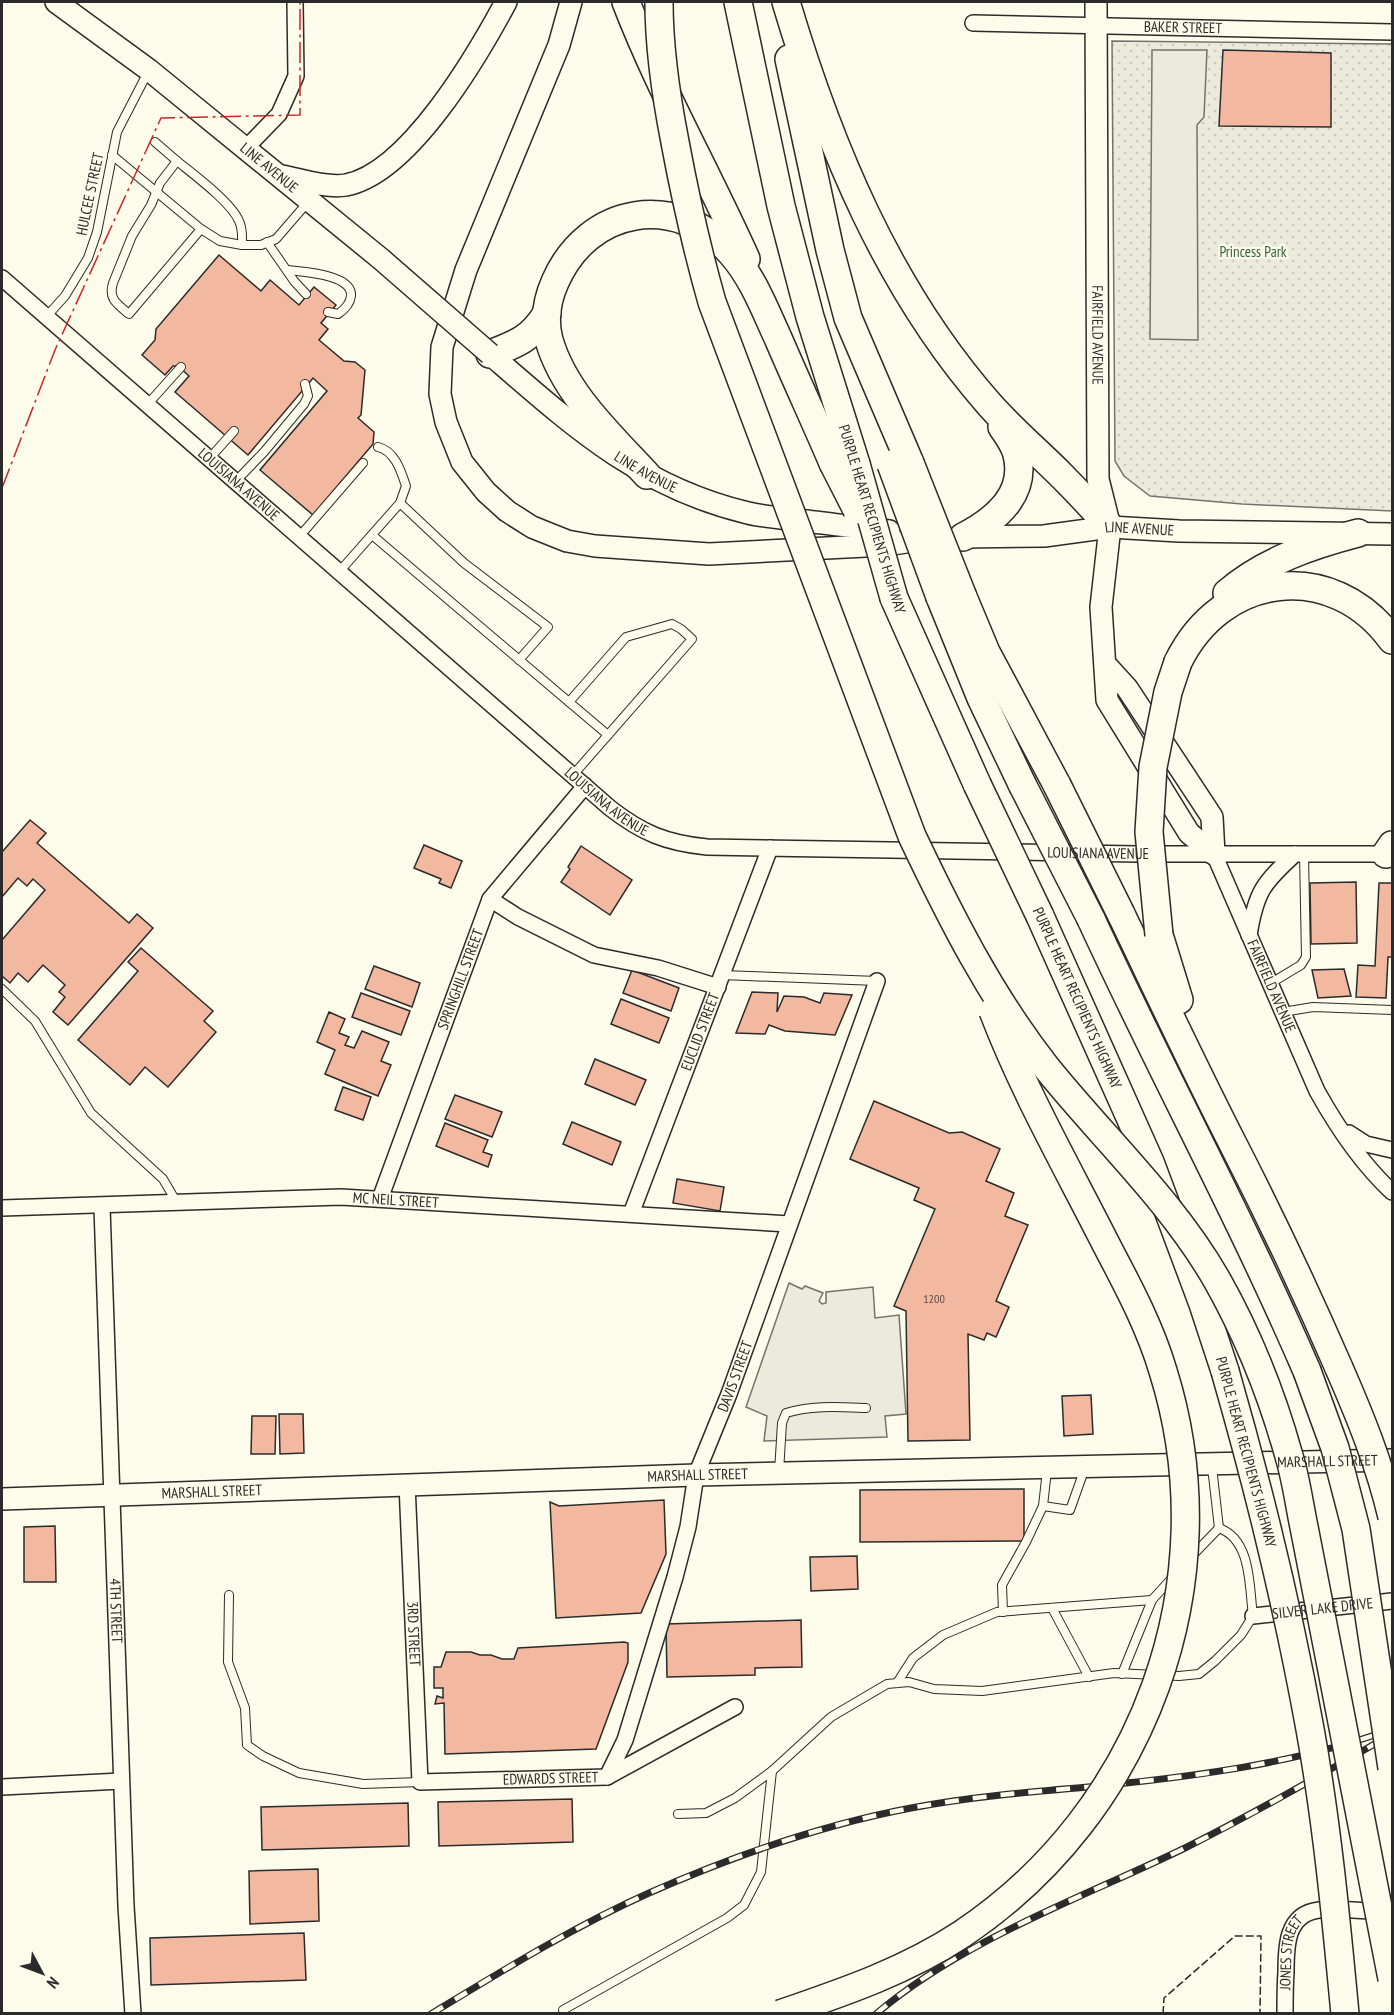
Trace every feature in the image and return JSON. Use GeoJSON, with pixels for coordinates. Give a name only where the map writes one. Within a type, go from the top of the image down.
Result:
{"type":"FeatureCollection","features":[{"type":"Feature","properties":{"kind":"highway"},"geometry":{"type":"LineString","coordinates":[[626,2],[656,75],[714,189],[748,264],[758,294]]}},
{"type":"Feature","properties":{"kind":"highway"},"geometry":{"type":"LineString","coordinates":[[659,2],[664,79],[672,126],[698,253],[712,302],[912,836],[948,911],[1004,1007],[1047,1068],[1133,1166],[1185,1232],[1216,1278],[1255,1356],[1290,1457],[1392,1979]]}},
{"type":"Feature","properties":{"kind":"highway","name":"PURPLE HEART RECIPIENTS HIGHWAY"},"geometry":{"type":"LineString","coordinates":[[738,2],[781,206],[859,514],[878,545],[894,598],[1150,1162],[1203,1304],[1225,1371],[1267,1524],[1310,1730],[1333,1887],[1345,2013]]}},
{"type":"Feature","properties":{"kind":"highway"},"geometry":{"type":"LineString","coordinates":[[778,2],[815,186],[848,318],[860,377],[900,464],[951,597],[981,698],[1261,1268],[1307,1371],[1335,1448],[1356,1529],[1392,1768]]}},
{"type":"Feature","properties":{"kind":"highway"},"geometry":{"type":"LineString","coordinates":[[786,2],[819,104],[865,215],[902,283],[934,331],[987,401],[1016,451],[1019,472],[1016,491],[1003,510],[981,528],[951,537]]}},
{"type":"Feature","properties":{"kind":"highway"},"geometry":{"type":"LineString","coordinates":[[647,475],[588,411],[555,357],[548,338],[547,313],[551,292],[560,272],[578,246],[595,231],[614,220],[636,214],[656,214],[678,218],[701,229],[732,254],[758,294],[845,464]]}},
{"type":"Feature","properties":{"kind":"highway"},"geometry":{"type":"LineString","coordinates":[[490,354],[525,339],[539,327],[547,313]]}},
{"type":"Feature","properties":{"kind":"highway"},"geometry":{"type":"LineString","coordinates":[[987,401],[1110,527]]}},
{"type":"Feature","properties":{"kind":"highway"},"geometry":{"type":"LineString","coordinates":[[1233,1145],[1178,997],[1159,935],[1149,832],[1154,767],[1168,692],[1182,654],[1210,612],[1240,582],[1262,568],[1321,543],[1358,533]]}},
{"type":"Feature","properties":{"kind":"highway"},"geometry":{"type":"LineString","coordinates":[[1182,654],[1213,616],[1226,606],[1255,592],[1279,585],[1304,585],[1337,594],[1366,611],[1392,640]]}},
{"type":"Feature","properties":{"kind":"highway"},"geometry":{"type":"LineString","coordinates":[[951,597],[986,652],[1057,785],[1233,1145],[1256,1186],[1304,1287],[1363,1425],[1379,1469],[1392,1517]]}},
{"type":"Feature","properties":{"kind":"highway"},"geometry":{"type":"LineString","coordinates":[[780,2013],[866,1984],[936,1950],[1001,1905],[1047,1863],[1087,1816],[1135,1737],[1164,1664],[1178,1602],[1184,1539],[1183,1491],[1176,1424],[1163,1371],[1136,1303],[1008,1048],[990,1003],[980,967]]}},
{"type":"Feature","properties":{"kind":"main road","name":"LINE AVENUE"},"geometry":{"type":"LineString","coordinates":[[56,2],[149,70],[279,175],[595,442],[647,475],[697,498],[751,514],[951,537],[1044,536],[1110,527],[1179,531],[1392,534]]}},
{"type":"Feature","properties":{"kind":"main road"},"geometry":{"type":"LineString","coordinates":[[279,175],[333,186],[365,180],[384,168],[402,152],[457,87],[506,2]]}},
{"type":"Feature","properties":{"kind":"main road"},"geometry":{"type":"LineString","coordinates":[[571,2],[559,45],[466,270],[442,347],[440,394],[446,422],[456,449],[473,478],[507,512],[531,527],[567,541],[595,546],[709,554],[886,545],[951,537]]}},
{"type":"Feature","properties":{"kind":"main road","name":"FAIRFIELD AVENUE"},"geometry":{"type":"LineString","coordinates":[[1096,2],[1098,479],[1110,527],[1101,607],[1106,665],[1127,688],[1212,818],[1215,854]]}},
{"type":"Feature","properties":{"kind":"main road","name":"MARSHALL STREET"},"geometry":{"type":"LineString","coordinates":[[2,1499],[696,1475],[1392,1461]]}},
{"type":"Feature","properties":{"kind":"street"},"geometry":{"type":"LineString","coordinates":[[245,149],[279,114],[296,76],[295,2]]}},
{"type":"Feature","properties":{"kind":"street","name":"BAKER STREET"},"geometry":{"type":"LineString","coordinates":[[973,23],[1392,32]]}},
{"type":"Feature","properties":{"kind":"street","name":"LOUISIANA AVENUE"},"geometry":{"type":"LineString","coordinates":[[2,278],[585,786],[631,824],[654,837],[680,845],[706,847],[1215,854],[1390,851]]}},
{"type":"Feature","properties":{"kind":"street","name":"SPRINGHILL STREET"},"geometry":{"type":"LineString","coordinates":[[380,1199],[490,899],[585,786]]}},
{"type":"Feature","properties":{"kind":"street","name":"EUCLID STREET"},"geometry":{"type":"LineString","coordinates":[[631,1214],[770,848]]}},
{"type":"Feature","properties":{"kind":"street","name":"FAIRFIELD AVENUE"},"geometry":{"type":"LineString","coordinates":[[1215,854],[1317,1090],[1331,1116]]}},
{"type":"Feature","properties":{"kind":"street"},"geometry":{"type":"LineString","coordinates":[[1249,935],[1262,888],[1300,854]]}},
{"type":"Feature","properties":{"kind":"street"},"geometry":{"type":"LineString","coordinates":[[490,899],[518,917],[594,955],[720,981]]}},
{"type":"Feature","properties":{"kind":"street","name":"DAVIS STREET"},"geometry":{"type":"LineString","coordinates":[[607,1777],[625,1740],[675,1577],[688,1527],[696,1475],[729,1394],[877,981]]}},
{"type":"Feature","properties":{"kind":"street"},"geometry":{"type":"LineString","coordinates":[[1331,1116],[1352,1136],[1366,1144],[1392,1150]]}},
{"type":"Feature","properties":{"kind":"street"},"geometry":{"type":"LineString","coordinates":[[1331,1116],[1377,1178],[1392,1192]]}},
{"type":"Feature","properties":{"kind":"street","name":"MC NEIL STREET"},"geometry":{"type":"LineString","coordinates":[[2,1208],[310,1198],[380,1199],[789,1224]]}},
{"type":"Feature","properties":{"kind":"street","name":"4TH STREET"},"geometry":{"type":"LineString","coordinates":[[102,1206],[121,1781],[133,2013]]}},
{"type":"Feature","properties":{"kind":"street","name":"3RD STREET"},"geometry":{"type":"LineString","coordinates":[[406,1485],[420,1782]]}},
{"type":"Feature","properties":{"kind":"street","name":"SILVER LAKE DRIVE"},"geometry":{"type":"LineString","coordinates":[[1253,1616],[1392,1601]]}},
{"type":"Feature","properties":{"kind":"street","name":"EDWARDS STREET"},"geometry":{"type":"LineString","coordinates":[[420,1782],[607,1777],[735,1707]]}},
{"type":"Feature","properties":{"kind":"street"},"geometry":{"type":"LineString","coordinates":[[2,1787],[121,1781]]}},
{"type":"Feature","properties":{"kind":"street","name":"JONES STREET"},"geometry":{"type":"LineString","coordinates":[[1285,2013],[1287,1944],[1296,1922],[1306,1914],[1318,1910],[1392,1912]]}},
{"type":"Feature","properties":{"kind":"lane","name":"HULCEE STREET"},"geometry":{"type":"LineString","coordinates":[[46,317],[65,296],[88,258],[98,232],[117,132],[149,70]]}},
{"type":"Feature","properties":{"kind":"lane"},"geometry":{"type":"LineString","coordinates":[[155,142],[232,209],[239,220],[243,245]]}},
{"type":"Feature","properties":{"kind":"lane"},"geometry":{"type":"LineString","coordinates":[[112,155],[201,229],[220,241],[243,245],[261,244],[276,239],[309,201]]}},
{"type":"Feature","properties":{"kind":"lane"},"geometry":{"type":"LineString","coordinates":[[177,161],[160,183],[151,205],[132,236],[110,291],[112,298],[129,314],[201,229]]}},
{"type":"Feature","properties":{"kind":"lane"},"geometry":{"type":"LineString","coordinates":[[267,242],[306,294]]}},
{"type":"Feature","properties":{"kind":"lane"},"geometry":{"type":"LineString","coordinates":[[286,270],[331,277],[340,280],[350,288],[350,301],[344,310],[338,315],[328,312]]}},
{"type":"Feature","properties":{"kind":"lane"},"geometry":{"type":"LineString","coordinates":[[147,405],[181,367]]}},
{"type":"Feature","properties":{"kind":"lane"},"geometry":{"type":"LineString","coordinates":[[235,482],[264,452],[304,404],[308,396],[305,384]]}},
{"type":"Feature","properties":{"kind":"lane"},"geometry":{"type":"LineString","coordinates":[[209,459],[234,431]]}},
{"type":"Feature","properties":{"kind":"lane"},"geometry":{"type":"LineString","coordinates":[[339,572],[400,503],[406,486],[398,465],[389,453],[378,447]]}},
{"type":"Feature","properties":{"kind":"lane"},"geometry":{"type":"LineString","coordinates":[[299,537],[363,463]]}},
{"type":"Feature","properties":{"kind":"lane"},"geometry":{"type":"LineString","coordinates":[[400,503],[464,563],[548,627],[519,660]]}},
{"type":"Feature","properties":{"kind":"lane"},"geometry":{"type":"LineString","coordinates":[[372,535],[608,735]]}},
{"type":"Feature","properties":{"kind":"lane"},"geometry":{"type":"LineString","coordinates":[[569,702],[626,637],[672,624],[681,628],[692,639],[573,775]]}},
{"type":"Feature","properties":{"kind":"lane"},"geometry":{"type":"LineString","coordinates":[[1271,983],[1301,965],[1306,957],[1300,854]]}},
{"type":"Feature","properties":{"kind":"lane"},"geometry":{"type":"LineString","coordinates":[[720,981],[877,981]]}},
{"type":"Feature","properties":{"kind":"lane"},"geometry":{"type":"LineString","coordinates":[[2,989],[35,1021],[91,1113],[163,1179],[177,1203]]}},
{"type":"Feature","properties":{"kind":"lane"},"geometry":{"type":"LineString","coordinates":[[1283,1012],[1312,1007],[1392,1011]]}},
{"type":"Feature","properties":{"kind":"lane"},"geometry":{"type":"LineString","coordinates":[[779,1473],[782,1423],[786,1413],[829,1407],[866,1408]]}},
{"type":"Feature","properties":{"kind":"lane"},"geometry":{"type":"LineString","coordinates":[[1211,1464],[1219,1528]]}},
{"type":"Feature","properties":{"kind":"lane"},"geometry":{"type":"LineString","coordinates":[[1043,1506],[1070,1510],[1085,1467]]}},
{"type":"Feature","properties":{"kind":"lane"},"geometry":{"type":"LineString","coordinates":[[1003,1612],[1002,1585],[1043,1506],[1047,1468]]}},
{"type":"Feature","properties":{"kind":"lane"},"geometry":{"type":"LineString","coordinates":[[1122,1674],[1152,1600],[1219,1528]]}},
{"type":"Feature","properties":{"kind":"lane"},"geometry":{"type":"LineString","coordinates":[[678,1814],[706,1813],[735,1798],[772,1771],[831,1717],[887,1684],[909,1682],[934,1689],[982,1691],[1122,1674],[1179,1676],[1199,1674],[1241,1635],[1253,1616],[1245,1557],[1236,1540],[1227,1531],[1219,1528]]}},
{"type":"Feature","properties":{"kind":"lane"},"geometry":{"type":"LineString","coordinates":[[229,1595],[228,1662],[245,1708],[247,1745],[263,1756],[299,1773],[363,1784],[420,1782]]}},
{"type":"Feature","properties":{"kind":"lane"},"geometry":{"type":"LineString","coordinates":[[897,1683],[913,1658],[943,1635],[998,1612],[1152,1600]]}},
{"type":"Feature","properties":{"kind":"lane"},"geometry":{"type":"LineString","coordinates":[[1052,1608],[1089,1677]]}},
{"type":"Feature","properties":{"kind":"lane"},"geometry":{"type":"LineString","coordinates":[[563,2010],[727,1918],[744,1905],[761,1872],[772,1771]]}},
{"type":"Feature","properties":{"kind":"green space","name":"Princess Park"},"geometry":{"type":"Polygon","coordinates":[[[1112,41],[1392,44],[1392,511],[1242,504],[1150,496],[1124,476],[1115,461],[1112,41]]]}},
{"type":"Feature","properties":{"kind":"shaded area"},"geometry":{"type":"Polygon","coordinates":[[[1152,50],[1207,50],[1204,117],[1197,125],[1198,340],[1150,339],[1152,50]]]}},
{"type":"Feature","properties":{"kind":"shaded area"},"geometry":{"type":"Polygon","coordinates":[[[789,1283],[802,1289],[805,1286],[823,1293],[819,1301],[822,1304],[826,1303],[826,1292],[873,1287],[875,1318],[899,1315],[906,1414],[885,1416],[887,1437],[764,1441],[767,1416],[746,1407],[789,1283]]]}},
{"type":"Feature","properties":{"kind":"building"},"geometry":{"type":"Polygon","coordinates":[[[1223,50],[1331,53],[1331,127],[1219,126],[1223,50]]]}},
{"type":"Feature","properties":{"kind":"building"},"geometry":{"type":"Polygon","coordinates":[[[219,255],[261,291],[270,280],[299,305],[314,287],[336,305],[321,323],[328,329],[319,340],[344,361],[355,362],[365,370],[361,415],[358,418],[374,432],[373,444],[313,515],[260,470],[327,391],[313,378],[248,455],[175,392],[189,376],[178,366],[173,366],[165,375],[142,355],[155,340],[156,329],[219,255]]]}},
{"type":"Feature","properties":{"kind":"building"},"geometry":{"type":"Polygon","coordinates":[[[30,820],[46,833],[37,843],[129,923],[137,914],[153,928],[68,1025],[53,1012],[65,997],[59,992],[65,985],[43,965],[28,982],[18,973],[10,983],[2,976],[2,940],[45,890],[33,879],[27,886],[18,878],[2,897],[2,852],[30,820]]]}},
{"type":"Feature","properties":{"kind":"building"},"geometry":{"type":"Polygon","coordinates":[[[424,845],[462,861],[451,888],[439,883],[441,879],[414,868],[424,845]]]}},
{"type":"Feature","properties":{"kind":"building"},"geometry":{"type":"Polygon","coordinates":[[[581,846],[632,880],[610,915],[561,882],[581,846]]]}},
{"type":"Feature","properties":{"kind":"building"},"geometry":{"type":"Polygon","coordinates":[[[1356,882],[1357,943],[1311,944],[1310,883],[1356,882]]]}},
{"type":"Feature","properties":{"kind":"building"},"geometry":{"type":"Polygon","coordinates":[[[1379,883],[1392,883],[1392,957],[1388,957],[1386,998],[1356,997],[1358,965],[1375,966],[1379,883]]]}},
{"type":"Feature","properties":{"kind":"building"},"geometry":{"type":"Polygon","coordinates":[[[141,948],[213,1011],[204,1021],[216,1032],[168,1087],[145,1067],[130,1085],[78,1040],[138,971],[128,962],[141,948]]]}},
{"type":"Feature","properties":{"kind":"building"},"geometry":{"type":"Polygon","coordinates":[[[374,966],[420,983],[412,1007],[365,989],[374,966]]]}},
{"type":"Feature","properties":{"kind":"building"},"geometry":{"type":"Polygon","coordinates":[[[1344,969],[1351,996],[1318,998],[1312,970],[1344,969]]]}},
{"type":"Feature","properties":{"kind":"building"},"geometry":{"type":"Polygon","coordinates":[[[632,970],[679,988],[671,1011],[623,993],[632,970]]]}},
{"type":"Feature","properties":{"kind":"building"},"geometry":{"type":"Polygon","coordinates":[[[752,992],[778,993],[777,1012],[784,996],[804,997],[820,1003],[824,993],[852,995],[835,1035],[785,1031],[769,1025],[765,1034],[736,1033],[752,992]]]}},
{"type":"Feature","properties":{"kind":"building"},"geometry":{"type":"Polygon","coordinates":[[[361,993],[410,1011],[401,1035],[352,1017],[361,993]]]}},
{"type":"Feature","properties":{"kind":"building"},"geometry":{"type":"Polygon","coordinates":[[[621,999],[669,1018],[659,1043],[611,1024],[621,999]]]}},
{"type":"Feature","properties":{"kind":"building"},"geometry":{"type":"Polygon","coordinates":[[[329,1012],[345,1019],[339,1033],[349,1037],[345,1045],[354,1048],[362,1031],[389,1042],[381,1061],[391,1065],[378,1096],[325,1074],[335,1050],[317,1042],[329,1012]]]}},
{"type":"Feature","properties":{"kind":"building"},"geometry":{"type":"Polygon","coordinates":[[[595,1059],[646,1080],[635,1105],[585,1084],[595,1059]]]}},
{"type":"Feature","properties":{"kind":"building"},"geometry":{"type":"Polygon","coordinates":[[[343,1087],[371,1097],[363,1120],[335,1110],[343,1087]]]}},
{"type":"Feature","properties":{"kind":"building"},"geometry":{"type":"Polygon","coordinates":[[[455,1095],[502,1112],[492,1137],[445,1119],[455,1095]]]}},
{"type":"Feature","properties":{"kind":"building"},"geometry":{"type":"Polygon","coordinates":[[[874,1101],[949,1133],[962,1132],[1000,1149],[986,1181],[1014,1193],[1005,1216],[1028,1225],[996,1301],[1009,1307],[996,1337],[987,1333],[984,1340],[968,1334],[970,1440],[908,1441],[906,1311],[894,1306],[935,1209],[914,1200],[919,1188],[850,1159],[874,1101]]]}},
{"type":"Feature","properties":{"kind":"building"},"geometry":{"type":"Polygon","coordinates":[[[572,1122],[621,1142],[612,1165],[563,1144],[572,1122]]]}},
{"type":"Feature","properties":{"kind":"building"},"geometry":{"type":"Polygon","coordinates":[[[445,1123],[488,1140],[483,1152],[492,1155],[488,1167],[436,1146],[445,1123]]]}},
{"type":"Feature","properties":{"kind":"building"},"geometry":{"type":"Polygon","coordinates":[[[677,1179],[724,1187],[720,1211],[673,1203],[677,1179]]]}},
{"type":"Feature","properties":{"kind":"building"},"geometry":{"type":"Polygon","coordinates":[[[1091,1395],[1093,1434],[1064,1436],[1062,1396],[1091,1395]]]}},
{"type":"Feature","properties":{"kind":"building"},"geometry":{"type":"Polygon","coordinates":[[[279,1414],[303,1414],[304,1453],[280,1454],[279,1414]]]}},
{"type":"Feature","properties":{"kind":"building"},"geometry":{"type":"Polygon","coordinates":[[[252,1416],[276,1416],[275,1454],[251,1454],[252,1416]]]}},
{"type":"Feature","properties":{"kind":"building"},"geometry":{"type":"Polygon","coordinates":[[[1024,1489],[1024,1541],[860,1542],[860,1490],[1024,1489]]]}},
{"type":"Feature","properties":{"kind":"building"},"geometry":{"type":"Polygon","coordinates":[[[664,1500],[666,1554],[641,1613],[556,1618],[550,1502],[559,1506],[664,1500]]]}},
{"type":"Feature","properties":{"kind":"building"},"geometry":{"type":"Polygon","coordinates":[[[55,1526],[56,1582],[24,1582],[24,1527],[55,1526]]]}},
{"type":"Feature","properties":{"kind":"building"},"geometry":{"type":"Polygon","coordinates":[[[857,1556],[858,1589],[811,1591],[810,1557],[857,1556]]]}},
{"type":"Feature","properties":{"kind":"building"},"geometry":{"type":"Polygon","coordinates":[[[801,1620],[802,1667],[755,1668],[755,1675],[667,1677],[666,1624],[801,1620]]]}},
{"type":"Feature","properties":{"kind":"building"},"geometry":{"type":"Polygon","coordinates":[[[628,1643],[628,1662],[596,1749],[445,1754],[444,1703],[435,1704],[437,1696],[443,1698],[443,1688],[434,1688],[434,1667],[441,1667],[446,1652],[471,1652],[502,1659],[514,1659],[518,1648],[628,1643]]]}},
{"type":"Feature","properties":{"kind":"building"},"geometry":{"type":"Polygon","coordinates":[[[572,1799],[573,1842],[439,1846],[438,1802],[572,1799]]]}},
{"type":"Feature","properties":{"kind":"building"},"geometry":{"type":"Polygon","coordinates":[[[408,1803],[409,1846],[262,1850],[261,1807],[408,1803]]]}},
{"type":"Feature","properties":{"kind":"building"},"geometry":{"type":"Polygon","coordinates":[[[318,1869],[319,1921],[250,1924],[249,1871],[318,1869]]]}},
{"type":"Feature","properties":{"kind":"building"},"geometry":{"type":"Polygon","coordinates":[[[304,1933],[306,1980],[151,1985],[150,1938],[304,1933]]]}},
{"type":"Feature","properties":{"kind":"railway"},"geometry":{"type":"LineString","coordinates":[[431,2014],[538,1950],[649,1893],[713,1866],[844,1823],[955,1801],[1165,1779],[1242,1767],[1318,1751],[1392,1729]]}},
{"type":"Feature","properties":{"kind":"railway"},"geometry":{"type":"LineString","coordinates":[[876,2014],[910,1987],[985,1942],[1185,1848],[1385,1738]]}},
{"type":"Feature","properties":{"kind":"fence"},"geometry":{"type":"LineString","coordinates":[[1163,2014],[1164,1998],[1235,1936],[1261,1936],[1260,2014]]}},
{"type":"Feature","properties":{"kind":"power"},"geometry":{"type":"LineString","coordinates":[[2,488],[55,350],[161,118],[300,115],[300,2]]}}]}
